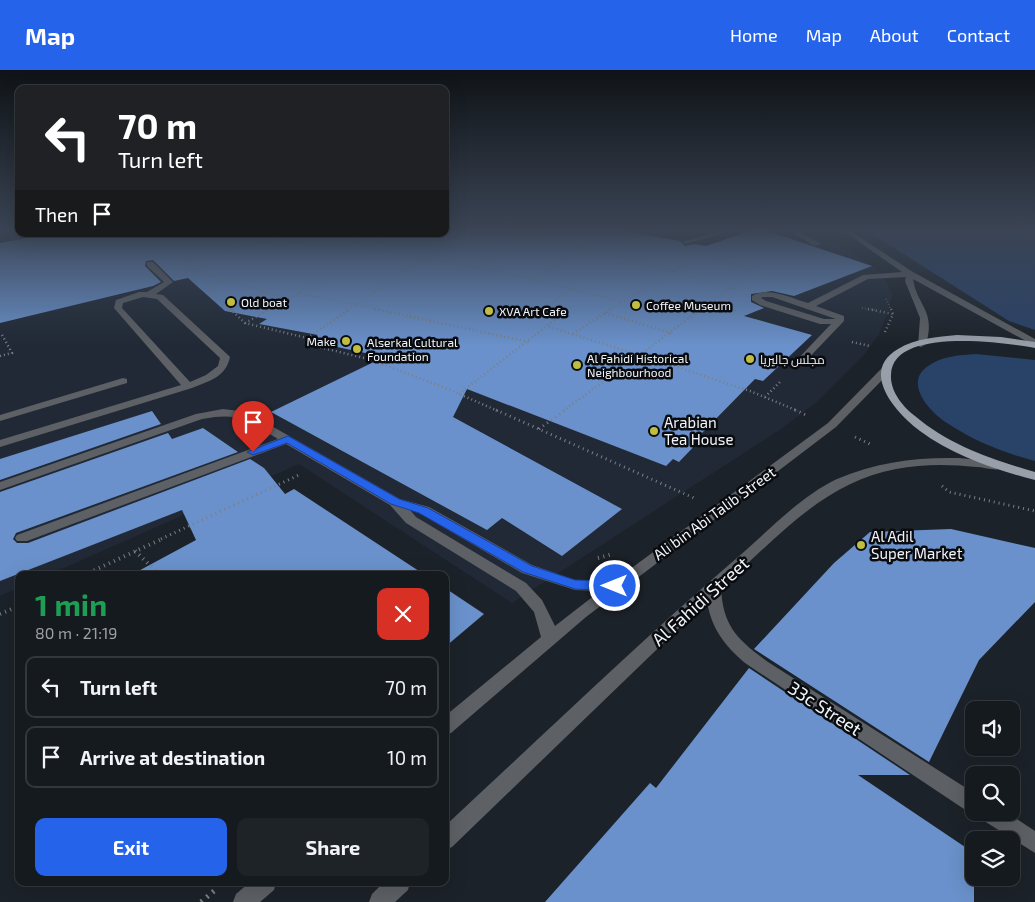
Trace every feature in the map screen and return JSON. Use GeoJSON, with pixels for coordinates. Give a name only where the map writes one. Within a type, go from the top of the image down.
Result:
{"type":"FeatureCollection","features":[{"type":"Feature","properties":{"kind":"main road"},"geometry":{"type":"LineString","coordinates":[[1035,344],[962,338],[921,344],[900,353],[891,360],[886,370],[886,387],[899,406],[923,427],[958,448],[1003,467],[1035,476]]}},
{"type":"Feature","properties":{"kind":"street"},"geometry":{"type":"LineString","coordinates":[[150,294],[169,282],[155,269]]}},
{"type":"Feature","properties":{"kind":"street"},"geometry":{"type":"LineString","coordinates":[[902,269],[1035,344]]}},
{"type":"Feature","properties":{"kind":"street"},"geometry":{"type":"LineString","coordinates":[[809,306],[859,279],[876,275],[910,274]]}},
{"type":"Feature","properties":{"kind":"street"},"geometry":{"type":"LineString","coordinates":[[910,274],[909,281],[921,304],[925,318],[926,332],[921,344]]}},
{"type":"Feature","properties":{"kind":"street"},"geometry":{"type":"LineString","coordinates":[[0,444],[188,386],[218,372],[223,367],[225,357],[160,297],[150,294],[133,296],[117,305],[188,386]]}},
{"type":"Feature","properties":{"kind":"street"},"geometry":{"type":"LineString","coordinates":[[797,365],[837,323],[841,318],[773,295],[757,296],[755,298],[763,303],[823,322],[837,323]]}},
{"type":"Feature","properties":{"kind":"street","name":"Ali bin Abi Talib Street"},"geometry":{"type":"LineString","coordinates":[[449,724],[615,586],[832,426],[886,370]]}},
{"type":"Feature","properties":{"kind":"street"},"geometry":{"type":"LineString","coordinates":[[0,418],[122,381]]}},
{"type":"Feature","properties":{"kind":"street"},"geometry":{"type":"LineString","coordinates":[[0,486],[212,413],[243,414],[395,502],[424,510],[538,574],[575,585],[615,586]]}},
{"type":"Feature","properties":{"kind":"street"},"geometry":{"type":"LineString","coordinates":[[22,538],[288,439]]}},
{"type":"Feature","properties":{"kind":"street","name":"Al Fahidi Street"},"geometry":{"type":"LineString","coordinates":[[449,836],[714,586],[820,496],[839,484],[862,474],[912,464],[975,462],[1003,467]]}},
{"type":"Feature","properties":{"kind":"street"},"geometry":{"type":"LineString","coordinates":[[395,502],[411,520],[521,587],[533,597],[542,610],[548,624],[550,639]]}},
{"type":"Feature","properties":{"kind":"street","name":"33c Street"},"geometry":{"type":"LineString","coordinates":[[714,586],[714,606],[721,627],[738,649],[762,668],[965,798]]}},
{"type":"Feature","properties":{"kind":"street"},"geometry":{"type":"LineString","coordinates":[[1002,821],[1035,843]]}},
{"type":"Feature","properties":{"kind":"street"},"geometry":{"type":"LineString","coordinates":[[244,902],[262,886]]}},
{"type":"Feature","properties":{"kind":"street"},"geometry":{"type":"LineString","coordinates":[[380,902],[396,886]]}},
{"type":"Feature","properties":{"kind":"path"},"geometry":{"type":"LineString","coordinates":[[190,269],[288,299]]}},
{"type":"Feature","properties":{"kind":"path"},"geometry":{"type":"LineString","coordinates":[[225,279],[206,288],[245,323],[306,338],[410,269]]}},
{"type":"Feature","properties":{"kind":"path"},"geometry":{"type":"LineString","coordinates":[[490,269],[574,288],[622,302]]}},
{"type":"Feature","properties":{"kind":"path"},"geometry":{"type":"LineString","coordinates":[[536,279],[552,269]]}},
{"type":"Feature","properties":{"kind":"path"},"geometry":{"type":"LineString","coordinates":[[665,269],[757,296]]}},
{"type":"Feature","properties":{"kind":"path"},"geometry":{"type":"LineString","coordinates":[[574,334],[677,269]]}},
{"type":"Feature","properties":{"kind":"path"},"geometry":{"type":"LineString","coordinates":[[539,429],[671,333],[752,271]]}},
{"type":"Feature","properties":{"kind":"path"},"geometry":{"type":"LineString","coordinates":[[876,275],[893,314],[881,340]]}},
{"type":"Feature","properties":{"kind":"path"},"geometry":{"type":"LineString","coordinates":[[245,323],[330,277]]}},
{"type":"Feature","properties":{"kind":"path"},"geometry":{"type":"LineString","coordinates":[[459,394],[566,312],[547,306],[574,288]]}},
{"type":"Feature","properties":{"kind":"path"},"geometry":{"type":"LineString","coordinates":[[232,311],[266,292]]}},
{"type":"Feature","properties":{"kind":"path"},"geometry":{"type":"LineString","coordinates":[[299,293],[529,342]]}},
{"type":"Feature","properties":{"kind":"path"},"geometry":{"type":"LineString","coordinates":[[605,313],[671,333]]}},
{"type":"Feature","properties":{"kind":"path"},"geometry":{"type":"LineString","coordinates":[[548,326],[750,391],[809,416],[802,422]]}},
{"type":"Feature","properties":{"kind":"path"},"geometry":{"type":"LineString","coordinates":[[0,356],[12,353],[1,333]]}},
{"type":"Feature","properties":{"kind":"path"},"geometry":{"type":"LineString","coordinates":[[306,338],[308,344],[368,359],[459,394],[695,498],[688,504]]}},
{"type":"Feature","properties":{"kind":"path"},"geometry":{"type":"LineString","coordinates":[[832,426],[912,464],[949,492],[1035,511]]}},
{"type":"Feature","properties":{"kind":"path"},"geometry":{"type":"LineString","coordinates":[[92,571],[303,473]]}},
{"type":"Feature","properties":{"kind":"path"},"geometry":{"type":"LineString","coordinates":[[135,551],[156,571]]}},
{"type":"Feature","properties":{"kind":"path"},"geometry":{"type":"LineString","coordinates":[[592,560],[619,551]]}},
{"type":"Feature","properties":{"kind":"path"},"geometry":{"type":"LineString","coordinates":[[0,614],[15,608]]}},
{"type":"Feature","properties":{"kind":"shaded area"},"geometry":{"type":"Polygon","coordinates":[[[0,269],[876,269],[883,275],[892,294],[888,313],[879,334],[864,355],[817,402],[784,427],[512,603],[299,464],[57,571],[15,571],[15,590],[0,596],[0,269]]]}},
{"type":"Feature","properties":{"kind":"shaded area"},"geometry":{"type":"Polygon","coordinates":[[[927,269],[1035,269],[1035,330],[1009,321],[927,269]]]}},
{"type":"Feature","properties":{"kind":"shaded area"},"geometry":{"type":"Polygon","coordinates":[[[976,354],[1035,360],[1035,461],[990,446],[957,429],[933,412],[922,397],[918,381],[921,373],[928,366],[945,358],[976,354]]]}},
{"type":"Feature","properties":{"kind":"building"},"geometry":{"type":"Polygon","coordinates":[[[0,269],[148,269],[161,282],[153,286],[0,323],[0,269]]]}},
{"type":"Feature","properties":{"kind":"building"},"geometry":{"type":"Polygon","coordinates":[[[162,269],[865,269],[794,296],[772,291],[751,294],[751,302],[764,308],[744,316],[812,335],[763,381],[755,379],[700,435],[704,436],[679,462],[673,459],[666,466],[467,389],[453,417],[622,509],[562,556],[502,518],[487,530],[271,412],[384,357],[309,341],[318,335],[259,324],[267,319],[225,311],[188,278],[174,281],[162,269]]]}},
{"type":"Feature","properties":{"kind":"building"},"geometry":{"type":"Polygon","coordinates":[[[152,411],[161,424],[0,480],[0,459],[152,411]]]}},
{"type":"Feature","properties":{"kind":"building"},"geometry":{"type":"Polygon","coordinates":[[[203,428],[238,452],[16,533],[13,539],[17,543],[28,543],[250,459],[264,468],[285,494],[294,489],[419,571],[138,571],[196,540],[182,510],[26,571],[15,571],[15,575],[0,581],[0,492],[168,433],[172,439],[203,428]]]}},
{"type":"Feature","properties":{"kind":"building"},"geometry":{"type":"Polygon","coordinates":[[[951,529],[1035,548],[1035,602],[979,660],[929,762],[754,649],[834,563],[870,532],[951,529]]]}},
{"type":"Feature","properties":{"kind":"building"},"geometry":{"type":"Polygon","coordinates":[[[449,591],[484,614],[449,644],[449,591]]]}},
{"type":"Feature","properties":{"kind":"building"},"geometry":{"type":"Polygon","coordinates":[[[749,668],[910,775],[858,775],[965,847],[965,886],[974,886],[974,902],[545,902],[650,783],[656,788],[749,668]]]}},
{"type":"Feature","properties":{"kind":"place","name":"Old boat"},"geometry":{"type":"Point","coordinates":[231,302]}},
{"type":"Feature","properties":{"kind":"place","name":"Coffee Museum"},"geometry":{"type":"Point","coordinates":[636,305]}},
{"type":"Feature","properties":{"kind":"place","name":"XVA Art Cafe"},"geometry":{"type":"Point","coordinates":[489,311]}},
{"type":"Feature","properties":{"kind":"place","name":"Make"},"geometry":{"type":"Point","coordinates":[346,341]}},
{"type":"Feature","properties":{"kind":"place","name":"Alserkal Cultural Foundation"},"geometry":{"type":"Point","coordinates":[357,349]}},
{"type":"Feature","properties":{"kind":"place","name":"مجلس جاليريا"},"geometry":{"type":"Point","coordinates":[750,359]}},
{"type":"Feature","properties":{"kind":"place","name":"Al Fahidi Historical Neighbourhood"},"geometry":{"type":"Point","coordinates":[577,365]}},
{"type":"Feature","properties":{"kind":"place","name":"Arabian Tea House"},"geometry":{"type":"Point","coordinates":[654,431]}},
{"type":"Feature","properties":{"kind":"place","name":"Al Adil Super Market"},"geometry":{"type":"Point","coordinates":[861,545]}},
{"type":"Feature","properties":{"kind":"route"},"geometry":{"type":"LineString","coordinates":[[253,452],[288,439],[395,502],[424,510],[538,574],[575,585],[615,586]]}}]}
